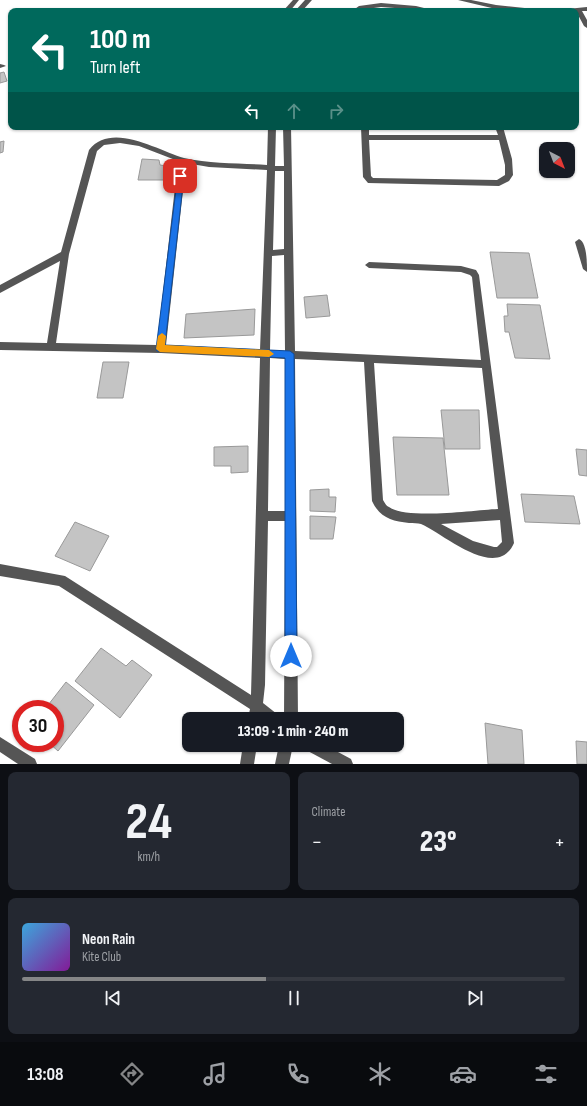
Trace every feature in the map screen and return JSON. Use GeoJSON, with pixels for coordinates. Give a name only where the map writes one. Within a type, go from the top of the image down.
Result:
{"type":"FeatureCollection","features":[{"type":"Feature","properties":{"kind":"street"},"geometry":{"type":"LineString","coordinates":[[289,8],[296,0]]}},
{"type":"Feature","properties":{"kind":"street"},"geometry":{"type":"LineString","coordinates":[[301,8],[309,0]]}},
{"type":"Feature","properties":{"kind":"street"},"geometry":{"type":"LineString","coordinates":[[461,0],[469,2],[482,2],[495,8]]}},
{"type":"Feature","properties":{"kind":"street"},"geometry":{"type":"LineString","coordinates":[[468,8],[469,2]]}},
{"type":"Feature","properties":{"kind":"street"},"geometry":{"type":"LineString","coordinates":[[359,8],[404,6],[416,8]]}},
{"type":"Feature","properties":{"kind":"street"},"geometry":{"type":"LineString","coordinates":[[579,12],[587,26]]}},
{"type":"Feature","properties":{"kind":"street"},"geometry":{"type":"LineString","coordinates":[[256,712],[259,685],[265,353],[272,130]]}},
{"type":"Feature","properties":{"kind":"street"},"geometry":{"type":"LineString","coordinates":[[286,130],[290,354],[291,712]]}},
{"type":"Feature","properties":{"kind":"street"},"geometry":{"type":"LineString","coordinates":[[365,130],[367,177],[371,181],[499,183],[508,177],[510,173],[500,130]]}},
{"type":"Feature","properties":{"kind":"street"},"geometry":{"type":"LineString","coordinates":[[366,138],[502,137]]}},
{"type":"Feature","properties":{"kind":"street"},"geometry":{"type":"LineString","coordinates":[[51,347],[65,254],[93,150],[102,143],[120,140],[141,144],[182,160],[209,164],[287,169]]}},
{"type":"Feature","properties":{"kind":"street"},"geometry":{"type":"LineString","coordinates":[[160,349],[182,160]]}},
{"type":"Feature","properties":{"kind":"street"},"geometry":{"type":"LineString","coordinates":[[579,242],[587,269]]}},
{"type":"Feature","properties":{"kind":"street"},"geometry":{"type":"LineString","coordinates":[[268,253],[288,252]]}},
{"type":"Feature","properties":{"kind":"street"},"geometry":{"type":"LineString","coordinates":[[0,289],[65,254]]}},
{"type":"Feature","properties":{"kind":"street"},"geometry":{"type":"LineString","coordinates":[[369,265],[462,269],[473,272],[476,277],[508,543],[503,550],[494,554],[473,547],[423,519]]}},
{"type":"Feature","properties":{"kind":"street"},"geometry":{"type":"LineString","coordinates":[[0,346],[160,349],[486,364]]}},
{"type":"Feature","properties":{"kind":"street"},"geometry":{"type":"LineString","coordinates":[[369,358],[378,501],[384,511],[392,514],[423,519],[504,514]]}},
{"type":"Feature","properties":{"kind":"street"},"geometry":{"type":"LineString","coordinates":[[262,516],[290,516]]}},
{"type":"Feature","properties":{"kind":"street"},"geometry":{"type":"LineString","coordinates":[[0,570],[61,580],[257,706],[264,712]]}},
{"type":"Feature","properties":{"kind":"street"},"geometry":{"type":"LineString","coordinates":[[0,744],[30,764]]}},
{"type":"Feature","properties":{"kind":"street"},"geometry":{"type":"LineString","coordinates":[[247,764],[249,752]]}},
{"type":"Feature","properties":{"kind":"street"},"geometry":{"type":"LineString","coordinates":[[282,764],[285,752]]}},
{"type":"Feature","properties":{"kind":"street"},"geometry":{"type":"LineString","coordinates":[[324,752],[346,764]]}},
{"type":"Feature","properties":{"kind":"building"},"geometry":{"type":"Polygon","coordinates":[[[4,72],[7,81],[0,83],[0,73],[4,72]]]}},
{"type":"Feature","properties":{"kind":"building"},"geometry":{"type":"Polygon","coordinates":[[[4,141],[3,152],[0,153],[0,142],[4,141]]]}},
{"type":"Feature","properties":{"kind":"building"},"geometry":{"type":"Polygon","coordinates":[[[142,159],[159,160],[160,165],[173,167],[170,180],[138,180],[142,159]]]}},
{"type":"Feature","properties":{"kind":"building"},"geometry":{"type":"Polygon","coordinates":[[[490,252],[529,253],[538,298],[497,298],[490,252]]]}},
{"type":"Feature","properties":{"kind":"building"},"geometry":{"type":"Polygon","coordinates":[[[327,295],[330,316],[306,318],[304,297],[327,295]]]}},
{"type":"Feature","properties":{"kind":"building"},"geometry":{"type":"Polygon","coordinates":[[[507,304],[540,305],[550,359],[515,358],[509,332],[505,332],[504,316],[508,316],[507,304]]]}},
{"type":"Feature","properties":{"kind":"building"},"geometry":{"type":"Polygon","coordinates":[[[255,309],[254,335],[184,338],[186,314],[255,309]]]}},
{"type":"Feature","properties":{"kind":"building"},"geometry":{"type":"Polygon","coordinates":[[[103,362],[129,362],[123,398],[97,398],[103,362]]]}},
{"type":"Feature","properties":{"kind":"building"},"geometry":{"type":"Polygon","coordinates":[[[441,410],[479,410],[480,449],[445,449],[441,410]]]}},
{"type":"Feature","properties":{"kind":"building"},"geometry":{"type":"Polygon","coordinates":[[[393,437],[443,438],[449,495],[397,495],[393,437]]]}},
{"type":"Feature","properties":{"kind":"building"},"geometry":{"type":"Polygon","coordinates":[[[248,446],[248,472],[231,473],[231,466],[214,466],[214,447],[248,446]]]}},
{"type":"Feature","properties":{"kind":"building"},"geometry":{"type":"Polygon","coordinates":[[[576,449],[587,450],[587,476],[579,475],[576,449]]]}},
{"type":"Feature","properties":{"kind":"building"},"geometry":{"type":"Polygon","coordinates":[[[329,489],[329,497],[336,497],[335,512],[310,511],[310,490],[329,489]]]}},
{"type":"Feature","properties":{"kind":"building"},"geometry":{"type":"Polygon","coordinates":[[[521,494],[574,496],[580,524],[525,522],[521,494]]]}},
{"type":"Feature","properties":{"kind":"building"},"geometry":{"type":"Polygon","coordinates":[[[310,516],[336,517],[333,539],[310,539],[310,516]]]}},
{"type":"Feature","properties":{"kind":"building"},"geometry":{"type":"Polygon","coordinates":[[[75,522],[109,536],[90,571],[55,556],[75,522]]]}},
{"type":"Feature","properties":{"kind":"building"},"geometry":{"type":"Polygon","coordinates":[[[101,648],[126,666],[132,660],[152,675],[120,718],[75,681],[101,648]]]}},
{"type":"Feature","properties":{"kind":"building"},"geometry":{"type":"Polygon","coordinates":[[[66,682],[94,705],[64,743],[64,700],[52,700],[66,682]]]}},
{"type":"Feature","properties":{"kind":"building"},"geometry":{"type":"Polygon","coordinates":[[[485,723],[522,730],[524,764],[488,764],[485,723]]]}},
{"type":"Feature","properties":{"kind":"building"},"geometry":{"type":"Polygon","coordinates":[[[576,741],[587,742],[587,764],[577,764],[576,741]]]}},
{"type":"Feature","properties":{"kind":"slow traffic"},"geometry":{"type":"LineString","coordinates":[[162,336],[160,349],[269,354]]}},
{"type":"Feature","properties":{"kind":"route"},"geometry":{"type":"LineString","coordinates":[[180,176],[160,349],[290,354],[291,656]]}}]}
